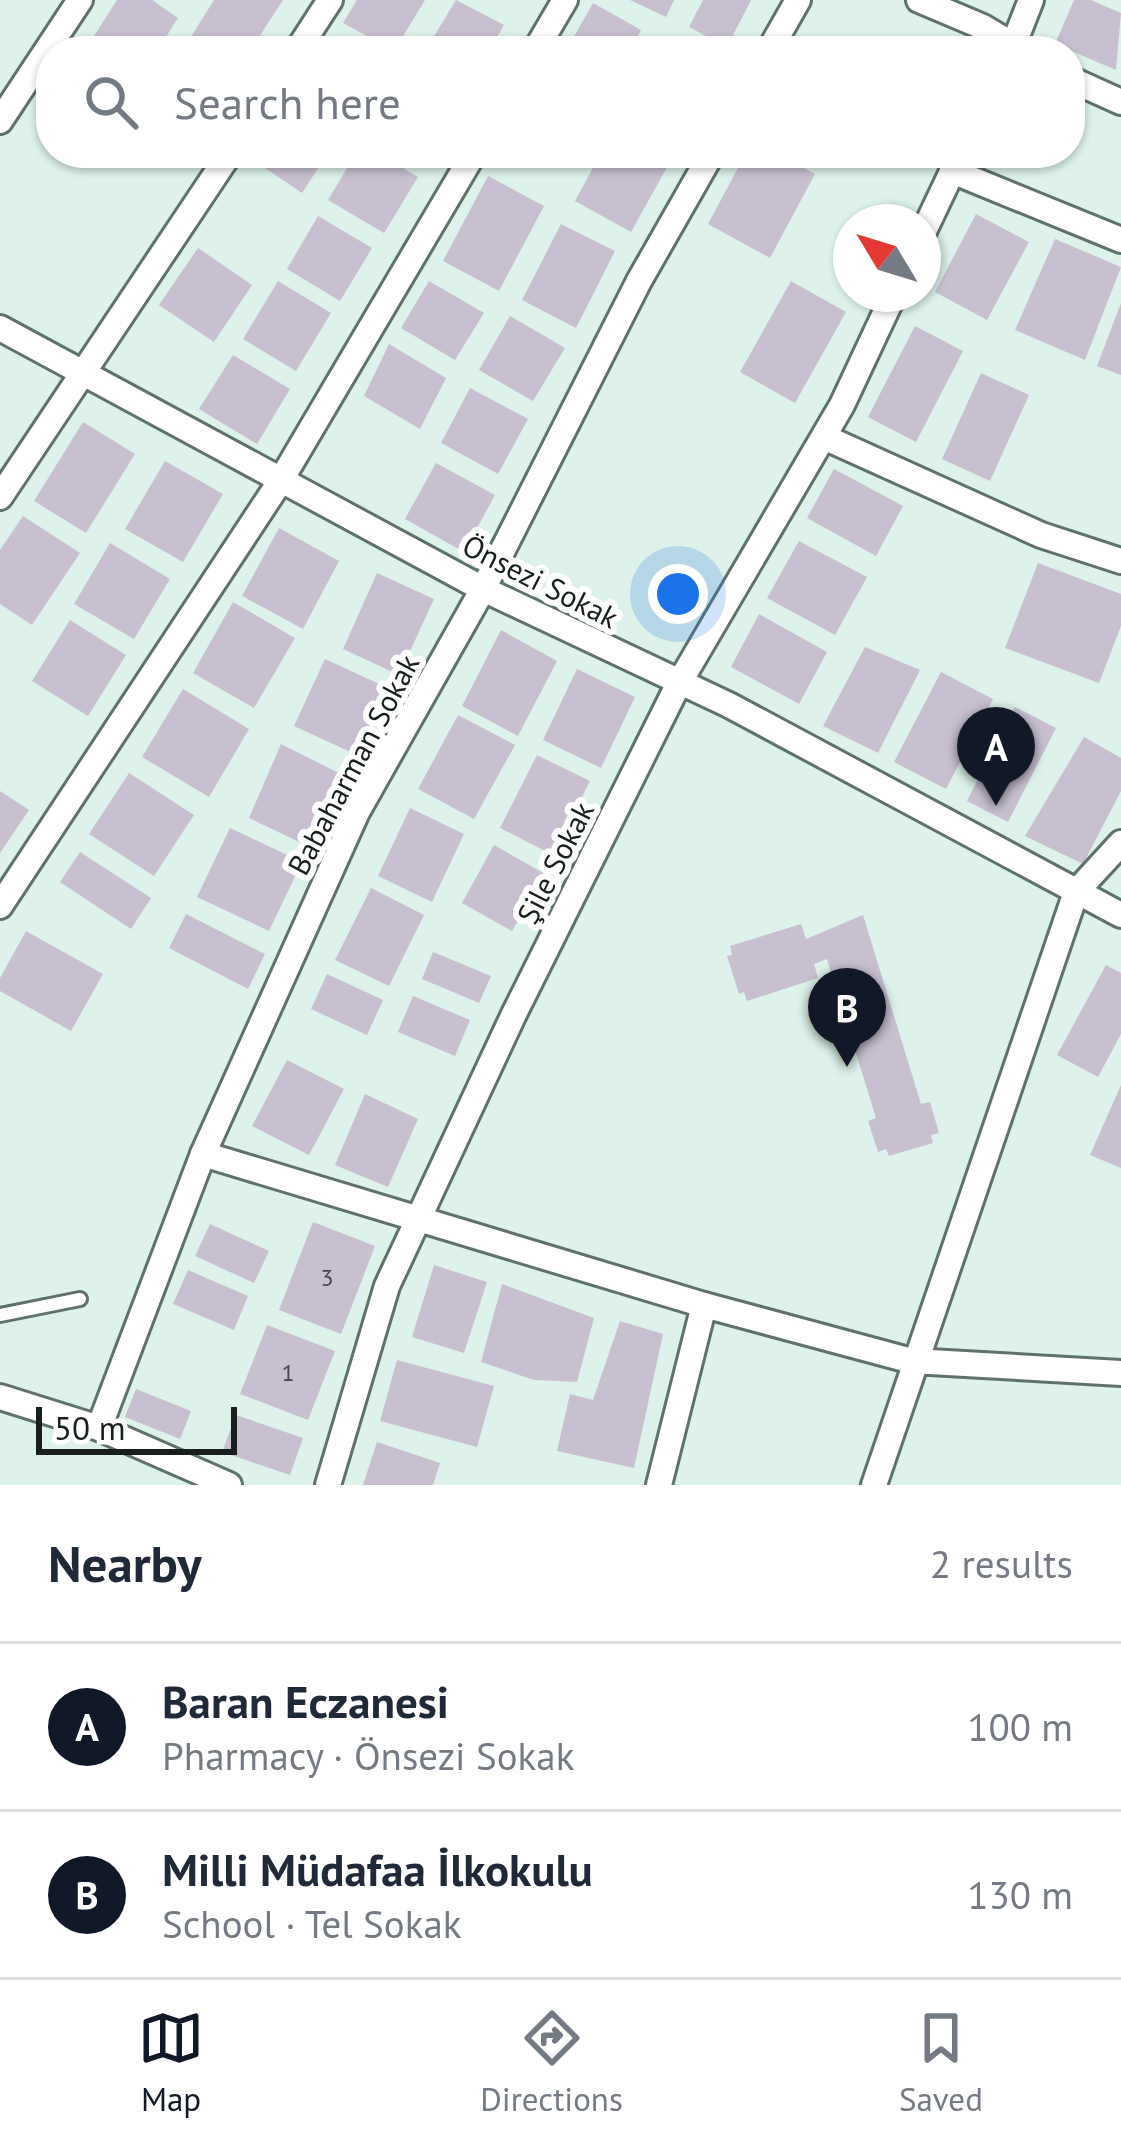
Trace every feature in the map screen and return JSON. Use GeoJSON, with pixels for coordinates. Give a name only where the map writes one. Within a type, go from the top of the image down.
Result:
{"type":"FeatureCollection","features":[{"type":"Feature","properties":{"kind":"street"},"geometry":{"type":"LineString","coordinates":[[56,36],[80,0]]}},
{"type":"Feature","properties":{"kind":"street"},"geometry":{"type":"LineString","coordinates":[[307,36],[330,0]]}},
{"type":"Feature","properties":{"kind":"street"},"geometry":{"type":"LineString","coordinates":[[544,36],[565,0]]}},
{"type":"Feature","properties":{"kind":"street"},"geometry":{"type":"LineString","coordinates":[[778,36],[798,0]]}},
{"type":"Feature","properties":{"kind":"street"},"geometry":{"type":"LineString","coordinates":[[919,0],[990,36]]}},
{"type":"Feature","properties":{"kind":"street"},"geometry":{"type":"LineString","coordinates":[[1020,36],[1030,0]]}},
{"type":"Feature","properties":{"kind":"street"},"geometry":{"type":"LineString","coordinates":[[0,121],[36,67]]}},
{"type":"Feature","properties":{"kind":"street"},"geometry":{"type":"LineString","coordinates":[[1085,86],[1121,102]]}},
{"type":"Feature","properties":{"kind":"street"},"geometry":{"type":"LineString","coordinates":[[0,497],[220,168]]}},
{"type":"Feature","properties":{"kind":"street"},"geometry":{"type":"LineString","coordinates":[[0,906],[281,480],[465,168]]}},
{"type":"Feature","properties":{"kind":"street","name":"Babaharman Sokak"},"geometry":{"type":"LineString","coordinates":[[99,1428],[203,1154],[357,812],[483,589],[639,281],[703,168]]}},
{"type":"Feature","properties":{"kind":"street"},"geometry":{"type":"LineString","coordinates":[[936,204],[953,168]]}},
{"type":"Feature","properties":{"kind":"street"},"geometry":{"type":"LineString","coordinates":[[969,168],[1121,240]]}},
{"type":"Feature","properties":{"kind":"street","name":"Şile Sokak"},"geometry":{"type":"LineString","coordinates":[[328,1485],[387,1286],[417,1220],[678,685],[824,437],[885,312]]}},
{"type":"Feature","properties":{"kind":"street","name":"Önsezi Sokak"},"geometry":{"type":"LineString","coordinates":[[0,328],[82,377],[483,589],[678,685],[729,705],[1121,915]]}},
{"type":"Feature","properties":{"kind":"street"},"geometry":{"type":"LineString","coordinates":[[824,437],[1041,535],[1121,561]]}},
{"type":"Feature","properties":{"kind":"street"},"geometry":{"type":"LineString","coordinates":[[874,1485],[912,1360],[1076,892],[1121,843]]}},
{"type":"Feature","properties":{"kind":"street"},"geometry":{"type":"LineString","coordinates":[[203,1154],[704,1305],[912,1360],[1119,1368]]}},
{"type":"Feature","properties":{"kind":"street"},"geometry":{"type":"LineString","coordinates":[[659,1485],[704,1305]]}},
{"type":"Feature","properties":{"kind":"street"},"geometry":{"type":"LineString","coordinates":[[0,1396],[99,1428],[229,1485]]}},
{"type":"Feature","properties":{"kind":"lane"},"geometry":{"type":"LineString","coordinates":[[0,1315],[80,1299]]}},
{"type":"Feature","properties":{"kind":"building"},"geometry":{"type":"Polygon","coordinates":[[[117,0],[152,0],[178,18],[167,36],[94,36],[117,0]]]}},
{"type":"Feature","properties":{"kind":"building"},"geometry":{"type":"Polygon","coordinates":[[[214,0],[283,0],[260,36],[191,36],[214,0]]]}},
{"type":"Feature","properties":{"kind":"building"},"geometry":{"type":"Polygon","coordinates":[[[357,0],[425,0],[403,36],[367,36],[343,23],[357,0]]]}},
{"type":"Feature","properties":{"kind":"building"},"geometry":{"type":"Polygon","coordinates":[[[456,0],[504,25],[498,36],[434,36],[456,0]]]}},
{"type":"Feature","properties":{"kind":"building"},"geometry":{"type":"Polygon","coordinates":[[[630,0],[674,0],[666,17],[630,0]]]}},
{"type":"Feature","properties":{"kind":"building"},"geometry":{"type":"Polygon","coordinates":[[[703,0],[751,0],[733,36],[706,36],[689,27],[703,0]]]}},
{"type":"Feature","properties":{"kind":"building"},"geometry":{"type":"Polygon","coordinates":[[[1074,0],[1091,0],[1121,13],[1116,70],[1085,57],[1085,36],[1058,36],[1074,0]]]}},
{"type":"Feature","properties":{"kind":"building"},"geometry":{"type":"Polygon","coordinates":[[[593,3],[641,30],[638,36],[574,36],[593,3]]]}},
{"type":"Feature","properties":{"kind":"building"},"geometry":{"type":"Polygon","coordinates":[[[265,168],[318,168],[302,193],[265,168]]]}},
{"type":"Feature","properties":{"kind":"building"},"geometry":{"type":"Polygon","coordinates":[[[347,168],[403,168],[418,177],[384,233],[328,200],[347,168]]]}},
{"type":"Feature","properties":{"kind":"building"},"geometry":{"type":"Polygon","coordinates":[[[593,168],[667,168],[631,232],[575,201],[593,168]]]}},
{"type":"Feature","properties":{"kind":"building"},"geometry":{"type":"Polygon","coordinates":[[[738,168],[804,168],[815,174],[770,258],[708,224],[738,168]]]}},
{"type":"Feature","properties":{"kind":"building"},"geometry":{"type":"Polygon","coordinates":[[[488,176],[544,206],[499,291],[443,261],[488,176]]]}},
{"type":"Feature","properties":{"kind":"building"},"geometry":{"type":"Polygon","coordinates":[[[976,214],[1029,242],[987,320],[941,295],[941,281],[976,214]]]}},
{"type":"Feature","properties":{"kind":"building"},"geometry":{"type":"Polygon","coordinates":[[[318,216],[372,248],[340,301],[287,269],[318,216]]]}},
{"type":"Feature","properties":{"kind":"building"},"geometry":{"type":"Polygon","coordinates":[[[561,224],[615,251],[576,328],[522,300],[561,224]]]}},
{"type":"Feature","properties":{"kind":"building"},"geometry":{"type":"Polygon","coordinates":[[[1055,239],[1121,267],[1085,360],[1015,330],[1055,239]]]}},
{"type":"Feature","properties":{"kind":"building"},"geometry":{"type":"Polygon","coordinates":[[[198,248],[252,285],[214,342],[159,305],[198,248]]]}},
{"type":"Feature","properties":{"kind":"building"},"geometry":{"type":"Polygon","coordinates":[[[278,281],[331,313],[296,371],[243,339],[278,281]]]}},
{"type":"Feature","properties":{"kind":"building"},"geometry":{"type":"Polygon","coordinates":[[[429,281],[484,313],[455,360],[401,328],[429,281]]]}},
{"type":"Feature","properties":{"kind":"building"},"geometry":{"type":"Polygon","coordinates":[[[791,281],[833,305],[833,312],[846,312],[795,403],[740,372],[791,281]]]}},
{"type":"Feature","properties":{"kind":"building"},"geometry":{"type":"Polygon","coordinates":[[[1121,303],[1121,375],[1097,366],[1121,303]]]}},
{"type":"Feature","properties":{"kind":"building"},"geometry":{"type":"Polygon","coordinates":[[[510,316],[565,348],[533,401],[479,370],[510,316]]]}},
{"type":"Feature","properties":{"kind":"building"},"geometry":{"type":"Polygon","coordinates":[[[915,326],[963,351],[916,442],[868,417],[915,326]]]}},
{"type":"Feature","properties":{"kind":"building"},"geometry":{"type":"Polygon","coordinates":[[[389,344],[446,378],[420,429],[364,396],[389,344]]]}},
{"type":"Feature","properties":{"kind":"building"},"geometry":{"type":"Polygon","coordinates":[[[233,355],[290,389],[257,444],[199,409],[233,355]]]}},
{"type":"Feature","properties":{"kind":"building"},"geometry":{"type":"Polygon","coordinates":[[[981,373],[1029,395],[990,481],[942,459],[981,373]]]}},
{"type":"Feature","properties":{"kind":"building"},"geometry":{"type":"Polygon","coordinates":[[[470,388],[528,419],[498,474],[441,443],[470,388]]]}},
{"type":"Feature","properties":{"kind":"building"},"geometry":{"type":"Polygon","coordinates":[[[83,422],[135,454],[86,533],[34,501],[83,422]]]}},
{"type":"Feature","properties":{"kind":"building"},"geometry":{"type":"Polygon","coordinates":[[[165,461],[223,494],[183,562],[125,529],[165,461]]]}},
{"type":"Feature","properties":{"kind":"building"},"geometry":{"type":"Polygon","coordinates":[[[436,463],[495,495],[464,552],[405,519],[436,463]]]}},
{"type":"Feature","properties":{"kind":"building"},"geometry":{"type":"Polygon","coordinates":[[[834,469],[903,506],[876,556],[807,518],[834,469]]]}},
{"type":"Feature","properties":{"kind":"building"},"geometry":{"type":"Polygon","coordinates":[[[23,516],[80,553],[32,625],[0,604],[0,550],[23,516]]]}},
{"type":"Feature","properties":{"kind":"building"},"geometry":{"type":"Polygon","coordinates":[[[279,528],[339,561],[303,629],[242,596],[279,528]]]}},
{"type":"Feature","properties":{"kind":"building"},"geometry":{"type":"Polygon","coordinates":[[[799,541],[867,577],[835,635],[767,598],[799,541]]]}},
{"type":"Feature","properties":{"kind":"building"},"geometry":{"type":"Polygon","coordinates":[[[110,543],[170,579],[134,639],[74,604],[110,543]]]}},
{"type":"Feature","properties":{"kind":"building"},"geometry":{"type":"Polygon","coordinates":[[[1038,563],[1121,594],[1121,626],[1099,683],[1005,648],[1038,563]]]}},
{"type":"Feature","properties":{"kind":"building"},"geometry":{"type":"Polygon","coordinates":[[[377,573],[434,599],[399,675],[343,649],[377,573]]]}},
{"type":"Feature","properties":{"kind":"building"},"geometry":{"type":"Polygon","coordinates":[[[233,602],[295,638],[254,708],[193,673],[233,602]]]}},
{"type":"Feature","properties":{"kind":"building"},"geometry":{"type":"Polygon","coordinates":[[[759,614],[827,652],[799,704],[731,667],[759,614]]]}},
{"type":"Feature","properties":{"kind":"building"},"geometry":{"type":"Polygon","coordinates":[[[70,620],[126,655],[88,716],[32,681],[70,620]]]}},
{"type":"Feature","properties":{"kind":"building"},"geometry":{"type":"Polygon","coordinates":[[[501,630],[557,661],[518,736],[462,706],[501,630]]]}},
{"type":"Feature","properties":{"kind":"building"},"geometry":{"type":"Polygon","coordinates":[[[865,647],[920,670],[878,753],[823,726],[865,647]]]}},
{"type":"Feature","properties":{"kind":"building"},"geometry":{"type":"Polygon","coordinates":[[[325,659],[388,688],[357,755],[294,726],[325,659]]]}},
{"type":"Feature","properties":{"kind":"building"},"geometry":{"type":"Polygon","coordinates":[[[577,669],[635,697],[601,768],[543,740],[577,669]]]}},
{"type":"Feature","properties":{"kind":"building"},"geometry":{"type":"Polygon","coordinates":[[[941,672],[993,699],[946,789],[894,762],[941,672]]]}},
{"type":"Feature","properties":{"kind":"building"},"geometry":{"type":"Polygon","coordinates":[[[183,689],[249,729],[209,797],[142,757],[183,689]]]}},
{"type":"Feature","properties":{"kind":"building"},"geometry":{"type":"Polygon","coordinates":[[[1015,707],[1056,728],[1008,822],[967,801],[1015,707]]]}},
{"type":"Feature","properties":{"kind":"building"},"geometry":{"type":"Polygon","coordinates":[[[458,715],[515,745],[474,819],[418,789],[458,715]]]}},
{"type":"Feature","properties":{"kind":"building"},"geometry":{"type":"Polygon","coordinates":[[[1084,737],[1121,758],[1121,791],[1083,864],[1025,836],[1084,737]]]}},
{"type":"Feature","properties":{"kind":"building"},"geometry":{"type":"Polygon","coordinates":[[[281,744],[347,777],[312,848],[249,818],[281,744]]]}},
{"type":"Feature","properties":{"kind":"building"},"geometry":{"type":"Polygon","coordinates":[[[537,755],[590,781],[553,855],[500,828],[537,755]]]}},
{"type":"Feature","properties":{"kind":"building"},"geometry":{"type":"Polygon","coordinates":[[[129,773],[194,815],[154,876],[89,834],[129,773]]]}},
{"type":"Feature","properties":{"kind":"building"},"geometry":{"type":"Polygon","coordinates":[[[0,791],[29,810],[0,853],[0,791]]]}},
{"type":"Feature","properties":{"kind":"building"},"geometry":{"type":"Polygon","coordinates":[[[410,808],[464,834],[432,902],[378,876],[410,808]]]}},
{"type":"Feature","properties":{"kind":"building"},"geometry":{"type":"Polygon","coordinates":[[[230,828],[302,862],[269,931],[197,897],[230,828]]]}},
{"type":"Feature","properties":{"kind":"building"},"geometry":{"type":"Polygon","coordinates":[[[494,845],[545,874],[512,931],[462,903],[494,845]]]}},
{"type":"Feature","properties":{"kind":"building"},"geometry":{"type":"Polygon","coordinates":[[[80,852],[151,898],[131,929],[60,882],[80,852]]]}},
{"type":"Feature","properties":{"kind":"building"},"geometry":{"type":"Polygon","coordinates":[[[371,888],[424,915],[389,986],[335,960],[371,888]]]}},
{"type":"Feature","properties":{"kind":"building"},"geometry":{"type":"Polygon","coordinates":[[[186,914],[265,954],[248,989],[169,948],[186,914]]]}},
{"type":"Feature","properties":{"kind":"building"},"geometry":{"type":"Polygon","coordinates":[[[863,915],[921,1104],[930,1102],[939,1133],[931,1135],[933,1143],[889,1156],[886,1149],[878,1152],[868,1121],[876,1118],[827,959],[814,964],[818,978],[747,1001],[744,992],[739,994],[727,956],[732,955],[730,946],[801,924],[806,939],[863,915]]]}},
{"type":"Feature","properties":{"kind":"building"},"geometry":{"type":"Polygon","coordinates":[[[26,931],[103,974],[71,1031],[0,991],[0,978],[26,931]]]}},
{"type":"Feature","properties":{"kind":"building"},"geometry":{"type":"Polygon","coordinates":[[[433,952],[491,976],[479,1003],[422,979],[433,952]]]}},
{"type":"Feature","properties":{"kind":"building"},"geometry":{"type":"Polygon","coordinates":[[[1106,965],[1121,973],[1121,1034],[1098,1077],[1057,1055],[1106,965]]]}},
{"type":"Feature","properties":{"kind":"building"},"geometry":{"type":"Polygon","coordinates":[[[327,974],[383,1000],[367,1035],[311,1009],[327,974]]]}},
{"type":"Feature","properties":{"kind":"building"},"geometry":{"type":"Polygon","coordinates":[[[413,996],[470,1020],[455,1056],[398,1032],[413,996]]]}},
{"type":"Feature","properties":{"kind":"building"},"geometry":{"type":"Polygon","coordinates":[[[287,1060],[344,1089],[309,1155],[252,1126],[287,1060]]]}},
{"type":"Feature","properties":{"kind":"building"},"geometry":{"type":"Polygon","coordinates":[[[1121,1085],[1121,1168],[1090,1155],[1121,1085]]]}},
{"type":"Feature","properties":{"kind":"building"},"geometry":{"type":"Polygon","coordinates":[[[365,1094],[418,1119],[388,1187],[335,1165],[365,1094]]]}},
{"type":"Feature","properties":{"kind":"building"},"geometry":{"type":"Polygon","coordinates":[[[313,1222],[375,1246],[341,1334],[279,1310],[313,1222]]]}},
{"type":"Feature","properties":{"kind":"building"},"geometry":{"type":"Polygon","coordinates":[[[210,1224],[269,1251],[254,1283],[195,1256],[210,1224]]]}},
{"type":"Feature","properties":{"kind":"building"},"geometry":{"type":"Polygon","coordinates":[[[434,1265],[487,1282],[464,1353],[412,1337],[434,1265]]]}},
{"type":"Feature","properties":{"kind":"building"},"geometry":{"type":"Polygon","coordinates":[[[188,1270],[248,1296],[234,1330],[173,1304],[188,1270]]]}},
{"type":"Feature","properties":{"kind":"building"},"geometry":{"type":"Polygon","coordinates":[[[502,1284],[594,1318],[577,1382],[534,1380],[481,1362],[502,1284]]]}},
{"type":"Feature","properties":{"kind":"building"},"geometry":{"type":"Polygon","coordinates":[[[620,1321],[663,1334],[634,1468],[557,1451],[570,1394],[593,1400],[620,1321]]]}},
{"type":"Feature","properties":{"kind":"building"},"geometry":{"type":"Polygon","coordinates":[[[267,1325],[335,1351],[308,1420],[240,1394],[267,1325]]]}},
{"type":"Feature","properties":{"kind":"building"},"geometry":{"type":"Polygon","coordinates":[[[397,1360],[494,1386],[477,1447],[380,1421],[397,1360]]]}},
{"type":"Feature","properties":{"kind":"building"},"geometry":{"type":"Polygon","coordinates":[[[136,1389],[191,1411],[180,1439],[125,1417],[136,1389]]]}},
{"type":"Feature","properties":{"kind":"building"},"geometry":{"type":"Polygon","coordinates":[[[236,1415],[303,1438],[290,1475],[222,1452],[236,1415]]]}},
{"type":"Feature","properties":{"kind":"building"},"geometry":{"type":"Polygon","coordinates":[[[377,1442],[440,1463],[433,1485],[363,1485],[377,1442]]]}},
{"type":"Feature","properties":{"kind":"place","name":"Baran Eczanesi"},"geometry":{"type":"Point","coordinates":[996,806]}},
{"type":"Feature","properties":{"kind":"place","name":"Milli Müdafaa İlkokulu"},"geometry":{"type":"Point","coordinates":[847,1067]}}]}
